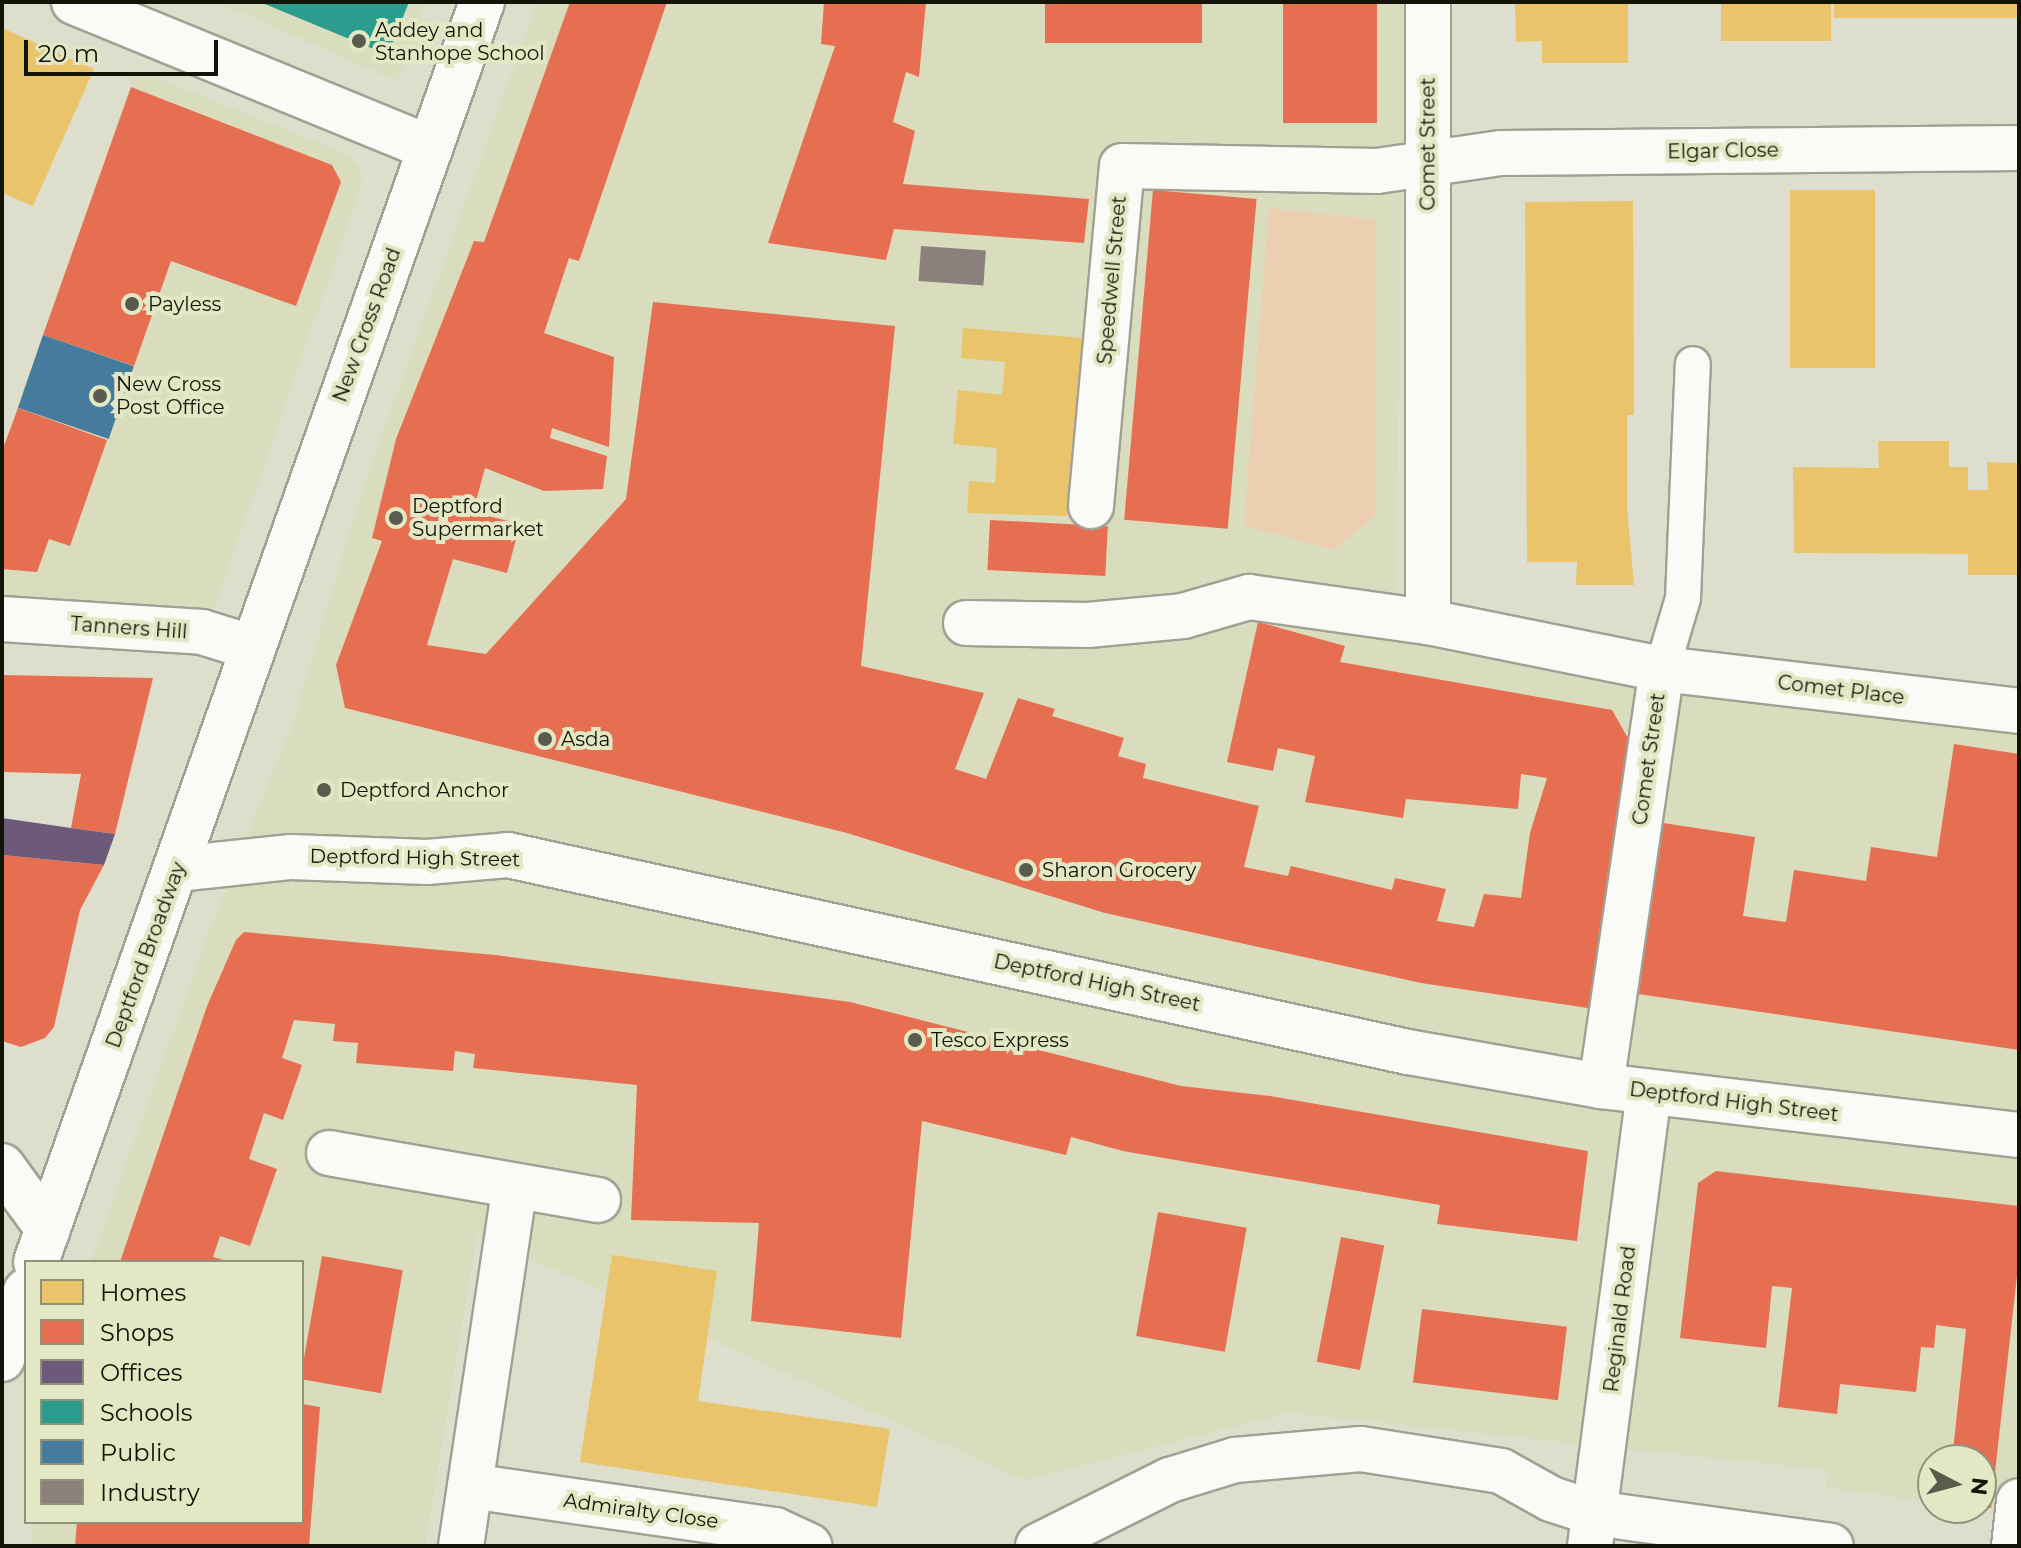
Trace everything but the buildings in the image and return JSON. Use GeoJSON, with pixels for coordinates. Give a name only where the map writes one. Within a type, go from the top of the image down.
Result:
{"type":"FeatureCollection","features":[{"type":"Feature","properties":{"kind":"main road"},"geometry":{"type":"LineString","coordinates":[[74,2],[430,148]]}},
{"type":"Feature","properties":{"kind":"main road","name":"New Cross Road"},"geometry":{"type":"LineString","coordinates":[[253,648],[482,2]]}},
{"type":"Feature","properties":{"kind":"main road","name":"Comet Street"},"geometry":{"type":"LineString","coordinates":[[1428,2],[1428,622]]}},
{"type":"Feature","properties":{"kind":"main road","name":"Elgar Close"},"geometry":{"type":"LineString","coordinates":[[1428,163],[1501,153],[2019,148]]}},
{"type":"Feature","properties":{"kind":"main road","name":"Speedwell Street"},"geometry":{"type":"LineString","coordinates":[[1091,506],[1122,166],[1377,171],[1428,163]]}},
{"type":"Feature","properties":{"kind":"main road","name":"Comet Street"},"geometry":{"type":"LineString","coordinates":[[966,623],[1088,625],[1183,616],[1249,597],[1428,622],[1662,669],[1601,1086]]}},
{"type":"Feature","properties":{"kind":"main road","name":"Tanners Hill"},"geometry":{"type":"LineString","coordinates":[[2,619],[202,632],[253,648]]}},
{"type":"Feature","properties":{"kind":"main road","name":"Deptford Broadway"},"geometry":{"type":"LineString","coordinates":[[42,1245],[253,648]]}},
{"type":"Feature","properties":{"kind":"main road","name":"Comet Place"},"geometry":{"type":"LineString","coordinates":[[1662,669],[2019,711]]}},
{"type":"Feature","properties":{"kind":"main road","name":"Deptford High Street"},"geometry":{"type":"LineString","coordinates":[[177,869],[291,857],[427,862],[508,855],[1408,1052],[1601,1086],[2019,1135]]}},
{"type":"Feature","properties":{"kind":"main road","name":"Reginald Road"},"geometry":{"type":"LineString","coordinates":[[1592,1530],[1649,1092]]}},
{"type":"Feature","properties":{"kind":"main road"},"geometry":{"type":"LineString","coordinates":[[329,1153],[598,1200]]}},
{"type":"Feature","properties":{"kind":"main road"},"geometry":{"type":"LineString","coordinates":[[2,1166],[42,1245]]}},
{"type":"Feature","properties":{"kind":"main road"},"geometry":{"type":"LineString","coordinates":[[461,1546],[515,1186]]}},
{"type":"Feature","properties":{"kind":"main road"},"geometry":{"type":"LineString","coordinates":[[2,1359],[24,1297]]}},
{"type":"Feature","properties":{"kind":"main road"},"geometry":{"type":"LineString","coordinates":[[1038,1546],[1170,1480],[1235,1460],[1297,1450],[1361,1449],[1501,1471],[1551,1499],[1592,1530],[1831,1546]]}},
{"type":"Feature","properties":{"kind":"main road","name":"Admiralty Close"},"geometry":{"type":"LineString","coordinates":[[470,1486],[775,1530],[809,1546]]}},
{"type":"Feature","properties":{"kind":"main road"},"geometry":{"type":"LineString","coordinates":[[2014,1546],[2019,1501]]}},
{"type":"Feature","properties":{"kind":"lane"},"geometry":{"type":"LineString","coordinates":[[1662,669],[1683,598],[1693,364]]}},
{"type":"Feature","properties":{"kind":"shaded area","name":"Addey and Stanhope School"},"geometry":{"type":"Polygon","coordinates":[[[217,2],[426,2],[397,81],[217,2]]]}},
{"type":"Feature","properties":{"kind":"shaded area"},"geometry":{"type":"Polygon","coordinates":[[[537,2],[1405,2],[1395,634],[2019,699],[2019,1517],[1997,1511],[1997,1444],[1917,1444],[1917,1500],[1826,1488],[1827,1470],[1289,1413],[1024,1480],[477,1235],[425,1546],[30,1546],[34,1524],[304,1524],[304,1260],[92,1260],[214,918],[292,726],[361,494],[537,2]]]}},
{"type":"Feature","properties":{"kind":"shaded area"},"geometry":{"type":"Polygon","coordinates":[[[136,70],[347,154],[360,166],[362,184],[214,610],[2,600],[2,451],[136,70]]]}},
{"type":"Feature","properties":{"kind":"shaded area"},"geometry":{"type":"Polygon","coordinates":[[[1269,208],[1376,220],[1375,516],[1333,550],[1244,525],[1269,208]]]}},
{"type":"Feature","properties":{"kind":"place","name":"Addey and Stanhope School"},"geometry":{"type":"Point","coordinates":[359,41]}},
{"type":"Feature","properties":{"kind":"place","name":"Payless"},"geometry":{"type":"Point","coordinates":[132,304]}},
{"type":"Feature","properties":{"kind":"place","name":"New Cross Post Office"},"geometry":{"type":"Point","coordinates":[100,396]}},
{"type":"Feature","properties":{"kind":"place","name":"Deptford Supermarket"},"geometry":{"type":"Point","coordinates":[396,518]}},
{"type":"Feature","properties":{"kind":"place","name":"Asda"},"geometry":{"type":"Point","coordinates":[545,739]}},
{"type":"Feature","properties":{"kind":"place","name":"Deptford Anchor"},"geometry":{"type":"Point","coordinates":[324,790]}},
{"type":"Feature","properties":{"kind":"place","name":"Sharon Grocery"},"geometry":{"type":"Point","coordinates":[1026,870]}},
{"type":"Feature","properties":{"kind":"place","name":"Tesco Express"},"geometry":{"type":"Point","coordinates":[915,1040]}}]}
